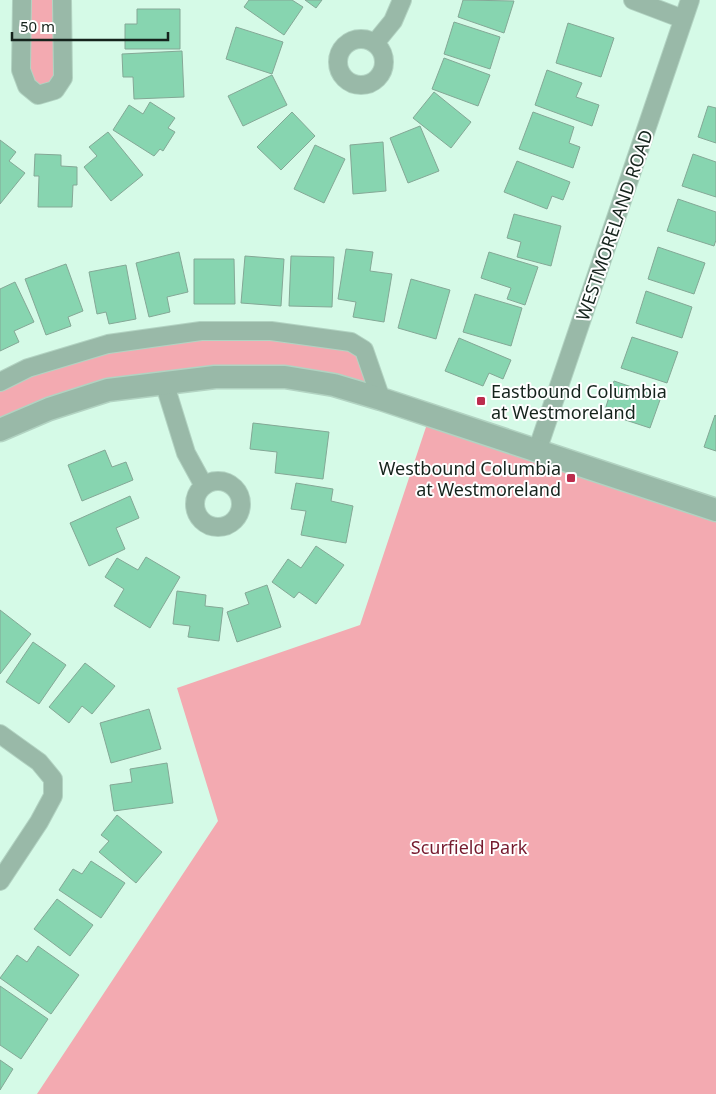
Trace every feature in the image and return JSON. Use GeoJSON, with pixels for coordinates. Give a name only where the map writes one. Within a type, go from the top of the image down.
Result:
{"type":"FeatureCollection","features":[{"type":"Feature","properties":{"kind":"street"},"geometry":{"type":"LineString","coordinates":[[22,0],[21,70],[27,86],[38,95],[55,90],[62,78],[62,0]]}},
{"type":"Feature","properties":{"kind":"street"},"geometry":{"type":"LineString","coordinates":[[375,43],[393,21],[402,0]]}},
{"type":"Feature","properties":{"kind":"street"},"geometry":{"type":"LineString","coordinates":[[633,0],[683,19]]}},
{"type":"Feature","properties":{"kind":"street","name":"WESTMORELAND ROAD"},"geometry":{"type":"LineString","coordinates":[[537,451],[690,0]]}},
{"type":"Feature","properties":{"kind":"street"},"geometry":{"type":"LineString","coordinates":[[0,382],[28,368],[108,344],[201,331],[271,331],[351,342],[364,350],[381,399]]}},
{"type":"Feature","properties":{"kind":"street"},"geometry":{"type":"LineString","coordinates":[[0,430],[49,408],[108,390],[215,377],[285,377],[334,385],[381,399],[716,510]]}},
{"type":"Feature","properties":{"kind":"street"},"geometry":{"type":"LineString","coordinates":[[164,382],[186,453],[204,486]]}},
{"type":"Feature","properties":{"kind":"street"},"geometry":{"type":"LineString","coordinates":[[0,734],[39,762],[53,779],[53,796],[39,822],[0,881]]}},
{"type":"Feature","properties":{"kind":"green space"},"geometry":{"type":"Polygon","coordinates":[[[22,0],[62,0],[55,90],[27,86],[22,0]]]}},
{"type":"Feature","properties":{"kind":"green space"},"geometry":{"type":"Polygon","coordinates":[[[201,331],[351,342],[381,399],[334,385],[164,382],[0,430],[0,382],[28,368],[201,331]]]}},
{"type":"Feature","properties":{"kind":"green space","name":"Scurfield Park"},"geometry":{"type":"Polygon","coordinates":[[[430,415],[716,510],[716,1094],[37,1094],[218,821],[177,688],[360,625],[430,415]]]}},
{"type":"Feature","properties":{"kind":"building"},"geometry":{"type":"Polygon","coordinates":[[[249,0],[292,0],[303,7],[284,35],[244,7],[249,0]]]}},
{"type":"Feature","properties":{"kind":"building"},"geometry":{"type":"Polygon","coordinates":[[[305,0],[322,0],[316,8],[305,0]]]}},
{"type":"Feature","properties":{"kind":"building"},"geometry":{"type":"Polygon","coordinates":[[[463,0],[514,1],[504,33],[458,17],[463,0]]]}},
{"type":"Feature","properties":{"kind":"building"},"geometry":{"type":"Polygon","coordinates":[[[137,9],[180,9],[180,49],[125,49],[125,24],[137,24],[137,9]]]}},
{"type":"Feature","properties":{"kind":"building"},"geometry":{"type":"Polygon","coordinates":[[[454,22],[500,37],[490,69],[444,54],[454,22]]]}},
{"type":"Feature","properties":{"kind":"building"},"geometry":{"type":"Polygon","coordinates":[[[568,23],[614,38],[601,77],[556,63],[568,23]]]}},
{"type":"Feature","properties":{"kind":"building"},"geometry":{"type":"Polygon","coordinates":[[[236,27],[283,42],[272,74],[226,59],[236,27]]]}},
{"type":"Feature","properties":{"kind":"building"},"geometry":{"type":"Polygon","coordinates":[[[182,51],[184,97],[134,99],[133,77],[123,77],[122,54],[182,51]]]}},
{"type":"Feature","properties":{"kind":"building"},"geometry":{"type":"Polygon","coordinates":[[[444,58],[490,75],[478,106],[432,89],[444,58]]]}},
{"type":"Feature","properties":{"kind":"building"},"geometry":{"type":"Polygon","coordinates":[[[547,70],[582,83],[576,97],[599,105],[592,126],[535,105],[547,70]]]}},
{"type":"Feature","properties":{"kind":"building"},"geometry":{"type":"Polygon","coordinates":[[[272,75],[287,105],[243,126],[228,96],[272,75]]]}},
{"type":"Feature","properties":{"kind":"building"},"geometry":{"type":"Polygon","coordinates":[[[434,92],[471,122],[451,148],[413,118],[434,92]]]}},
{"type":"Feature","properties":{"kind":"building"},"geometry":{"type":"Polygon","coordinates":[[[150,102],[175,118],[168,128],[175,132],[163,151],[160,149],[154,156],[113,130],[129,105],[143,114],[150,102]]]}},
{"type":"Feature","properties":{"kind":"building"},"geometry":{"type":"Polygon","coordinates":[[[708,106],[716,108],[716,143],[698,137],[708,106]]]}},
{"type":"Feature","properties":{"kind":"building"},"geometry":{"type":"Polygon","coordinates":[[[292,112],[315,136],[281,170],[257,147],[292,112]]]}},
{"type":"Feature","properties":{"kind":"building"},"geometry":{"type":"Polygon","coordinates":[[[533,112],[574,127],[569,143],[580,147],[573,168],[519,149],[533,112]]]}},
{"type":"Feature","properties":{"kind":"building"},"geometry":{"type":"Polygon","coordinates":[[[420,126],[439,171],[408,183],[390,138],[420,126]]]}},
{"type":"Feature","properties":{"kind":"building"},"geometry":{"type":"Polygon","coordinates":[[[108,132],[143,175],[111,201],[84,167],[97,156],[89,147],[108,132]]]}},
{"type":"Feature","properties":{"kind":"building"},"geometry":{"type":"Polygon","coordinates":[[[0,140],[16,152],[9,161],[25,173],[0,204],[0,140]]]}},
{"type":"Feature","properties":{"kind":"building"},"geometry":{"type":"Polygon","coordinates":[[[383,142],[386,191],[353,194],[350,145],[383,142]]]}},
{"type":"Feature","properties":{"kind":"building"},"geometry":{"type":"Polygon","coordinates":[[[315,145],[345,159],[324,203],[294,189],[315,145]]]}},
{"type":"Feature","properties":{"kind":"building"},"geometry":{"type":"Polygon","coordinates":[[[35,154],[61,155],[61,166],[77,167],[77,185],[73,185],[72,207],[38,207],[39,176],[34,176],[35,154]]]}},
{"type":"Feature","properties":{"kind":"building"},"geometry":{"type":"Polygon","coordinates":[[[693,154],[716,162],[716,197],[682,186],[693,154]]]}},
{"type":"Feature","properties":{"kind":"building"},"geometry":{"type":"Polygon","coordinates":[[[517,161],[570,182],[563,200],[552,196],[547,209],[504,192],[517,161]]]}},
{"type":"Feature","properties":{"kind":"building"},"geometry":{"type":"Polygon","coordinates":[[[678,199],[716,212],[716,240],[714,246],[667,231],[678,199]]]}},
{"type":"Feature","properties":{"kind":"building"},"geometry":{"type":"Polygon","coordinates":[[[514,214],[561,226],[551,266],[517,257],[521,242],[507,238],[514,214]]]}},
{"type":"Feature","properties":{"kind":"building"},"geometry":{"type":"Polygon","coordinates":[[[658,247],[705,263],[694,294],[648,279],[658,247]]]}},
{"type":"Feature","properties":{"kind":"building"},"geometry":{"type":"Polygon","coordinates":[[[346,249],[373,252],[370,271],[392,274],[384,322],[353,317],[356,302],[338,299],[346,249]]]}},
{"type":"Feature","properties":{"kind":"building"},"geometry":{"type":"Polygon","coordinates":[[[179,252],[188,292],[167,297],[170,312],[149,317],[136,263],[179,252]]]}},
{"type":"Feature","properties":{"kind":"building"},"geometry":{"type":"Polygon","coordinates":[[[489,252],[538,267],[525,305],[507,299],[511,288],[481,278],[489,252]]]}},
{"type":"Feature","properties":{"kind":"building"},"geometry":{"type":"Polygon","coordinates":[[[245,256],[284,259],[281,306],[241,303],[245,256]]]}},
{"type":"Feature","properties":{"kind":"building"},"geometry":{"type":"Polygon","coordinates":[[[291,256],[334,257],[332,307],[289,306],[291,256]]]}},
{"type":"Feature","properties":{"kind":"building"},"geometry":{"type":"Polygon","coordinates":[[[194,259],[234,259],[235,304],[194,304],[194,259]]]}},
{"type":"Feature","properties":{"kind":"building"},"geometry":{"type":"Polygon","coordinates":[[[66,264],[83,311],[68,317],[71,326],[46,335],[25,279],[66,264]]]}},
{"type":"Feature","properties":{"kind":"building"},"geometry":{"type":"Polygon","coordinates":[[[126,265],[136,319],[109,324],[106,312],[97,314],[89,272],[126,265]]]}},
{"type":"Feature","properties":{"kind":"building"},"geometry":{"type":"Polygon","coordinates":[[[411,279],[450,290],[436,339],[398,328],[411,279]]]}},
{"type":"Feature","properties":{"kind":"building"},"geometry":{"type":"Polygon","coordinates":[[[15,282],[34,322],[14,331],[19,342],[0,351],[0,289],[15,282]]]}},
{"type":"Feature","properties":{"kind":"building"},"geometry":{"type":"Polygon","coordinates":[[[646,291],[692,307],[682,338],[636,323],[646,291]]]}},
{"type":"Feature","properties":{"kind":"building"},"geometry":{"type":"Polygon","coordinates":[[[475,294],[522,308],[511,346],[463,332],[475,294]]]}},
{"type":"Feature","properties":{"kind":"building"},"geometry":{"type":"Polygon","coordinates":[[[632,337],[678,352],[667,383],[621,368],[632,337]]]}},
{"type":"Feature","properties":{"kind":"building"},"geometry":{"type":"Polygon","coordinates":[[[459,338],[511,360],[503,379],[489,373],[483,386],[445,371],[459,338]]]}},
{"type":"Feature","properties":{"kind":"building"},"geometry":{"type":"Polygon","coordinates":[[[614,381],[661,397],[650,428],[604,413],[614,381]]]}},
{"type":"Feature","properties":{"kind":"building"},"geometry":{"type":"Polygon","coordinates":[[[716,416],[716,451],[704,447],[716,416]]]}},
{"type":"Feature","properties":{"kind":"building"},"geometry":{"type":"Polygon","coordinates":[[[253,423],[329,432],[323,479],[275,473],[277,452],[250,449],[253,423]]]}},
{"type":"Feature","properties":{"kind":"building"},"geometry":{"type":"Polygon","coordinates":[[[105,450],[112,467],[126,462],[133,480],[82,501],[68,465],[105,450]]]}},
{"type":"Feature","properties":{"kind":"building"},"geometry":{"type":"Polygon","coordinates":[[[296,483],[333,489],[331,501],[353,506],[346,543],[301,535],[306,511],[291,509],[296,483]]]}},
{"type":"Feature","properties":{"kind":"building"},"geometry":{"type":"Polygon","coordinates":[[[130,496],[139,518],[116,528],[125,549],[89,566],[70,523],[130,496]]]}},
{"type":"Feature","properties":{"kind":"building"},"geometry":{"type":"Polygon","coordinates":[[[316,546],[344,565],[316,604],[299,592],[294,598],[272,582],[288,559],[301,568],[316,546]]]}},
{"type":"Feature","properties":{"kind":"building"},"geometry":{"type":"Polygon","coordinates":[[[146,557],[180,577],[150,628],[114,606],[124,589],[105,577],[117,558],[138,570],[146,557]]]}},
{"type":"Feature","properties":{"kind":"building"},"geometry":{"type":"Polygon","coordinates":[[[267,585],[281,627],[237,642],[227,612],[249,604],[245,593],[267,585]]]}},
{"type":"Feature","properties":{"kind":"building"},"geometry":{"type":"Polygon","coordinates":[[[177,591],[206,595],[205,606],[223,608],[219,641],[188,637],[190,626],[173,624],[177,591]]]}},
{"type":"Feature","properties":{"kind":"building"},"geometry":{"type":"Polygon","coordinates":[[[0,610],[31,634],[0,674],[0,610]]]}},
{"type":"Feature","properties":{"kind":"building"},"geometry":{"type":"Polygon","coordinates":[[[33,642],[66,665],[39,704],[6,682],[33,642]]]}},
{"type":"Feature","properties":{"kind":"building"},"geometry":{"type":"Polygon","coordinates":[[[85,663],[115,686],[92,714],[82,706],[69,723],[49,707],[85,663]]]}},
{"type":"Feature","properties":{"kind":"building"},"geometry":{"type":"Polygon","coordinates":[[[149,709],[161,749],[111,763],[100,723],[149,709]]]}},
{"type":"Feature","properties":{"kind":"building"},"geometry":{"type":"Polygon","coordinates":[[[167,763],[173,803],[114,811],[110,785],[132,782],[130,769],[167,763]]]}},
{"type":"Feature","properties":{"kind":"building"},"geometry":{"type":"Polygon","coordinates":[[[117,815],[162,852],[136,883],[99,852],[109,841],[101,835],[117,815]]]}},
{"type":"Feature","properties":{"kind":"building"},"geometry":{"type":"Polygon","coordinates":[[[91,861],[125,883],[101,918],[59,890],[73,869],[82,874],[91,861]]]}},
{"type":"Feature","properties":{"kind":"building"},"geometry":{"type":"Polygon","coordinates":[[[57,899],[93,925],[70,956],[34,929],[57,899]]]}},
{"type":"Feature","properties":{"kind":"building"},"geometry":{"type":"Polygon","coordinates":[[[38,946],[79,975],[51,1014],[0,978],[17,955],[27,962],[38,946]]]}},
{"type":"Feature","properties":{"kind":"building"},"geometry":{"type":"Polygon","coordinates":[[[0,986],[48,1019],[21,1059],[0,1045],[0,986]]]}},
{"type":"Feature","properties":{"kind":"building"},"geometry":{"type":"Polygon","coordinates":[[[0,1060],[13,1069],[0,1090],[0,1060]]]}},
{"type":"Feature","properties":{"kind":"place","name":"Eastbound Columbia at Westmoreland"},"geometry":{"type":"Point","coordinates":[481,401]}},
{"type":"Feature","properties":{"kind":"place","name":"Westbound Columbia at Westmoreland"},"geometry":{"type":"Point","coordinates":[571,478]}}]}
